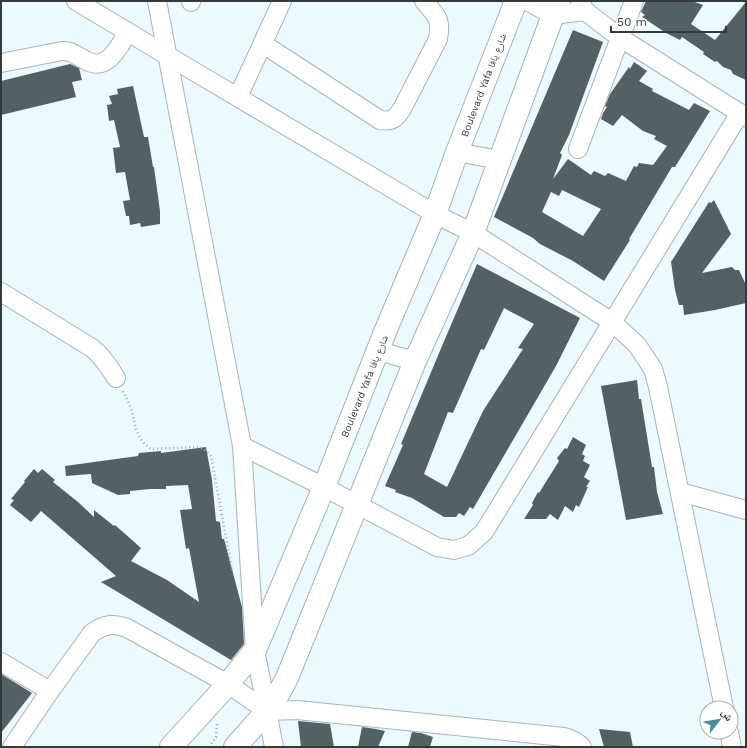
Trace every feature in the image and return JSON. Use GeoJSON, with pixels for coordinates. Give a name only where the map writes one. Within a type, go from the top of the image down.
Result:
{"type":"FeatureCollection","features":[{"type":"Feature","properties":{"kind":"street"},"geometry":{"type":"LineString","coordinates":[[76,1],[435,214],[473,233],[612,322],[637,345],[653,369],[658,387],[722,700]]}},
{"type":"Feature","properties":{"kind":"street"},"geometry":{"type":"LineString","coordinates":[[157,1],[242,446],[255,650],[274,747]]}},
{"type":"Feature","properties":{"kind":"street"},"geometry":{"type":"LineString","coordinates":[[238,97],[282,1]]}},
{"type":"Feature","properties":{"kind":"street"},"geometry":{"type":"LineString","coordinates":[[263,44],[380,120],[386,121],[395,118],[402,110],[438,39],[440,28],[438,18],[424,1]]}},
{"type":"Feature","properties":{"kind":"street","name":"Boulevard Yafa شارع يافا"},"geometry":{"type":"LineString","coordinates":[[171,747],[228,684],[255,650],[324,487],[385,332],[435,214],[457,152],[516,1]]}},
{"type":"Feature","properties":{"kind":"street"},"geometry":{"type":"LineString","coordinates":[[242,446],[324,487],[436,547],[454,550],[468,546],[484,532],[612,322],[743,115],[619,37],[583,6],[556,8],[527,1]]}},
{"type":"Feature","properties":{"kind":"street"},"geometry":{"type":"LineString","coordinates":[[578,149],[619,37],[634,1]]}},
{"type":"Feature","properties":{"kind":"street"},"geometry":{"type":"LineString","coordinates":[[235,747],[268,711],[287,678],[415,361],[473,233],[556,8]]}},
{"type":"Feature","properties":{"kind":"street"},"geometry":{"type":"LineString","coordinates":[[1,63],[62,50],[72,52],[91,63],[106,62],[111,58],[128,32]]}},
{"type":"Feature","properties":{"kind":"street"},"geometry":{"type":"LineString","coordinates":[[457,152],[500,160]]}},
{"type":"Feature","properties":{"kind":"street"},"geometry":{"type":"LineString","coordinates":[[1,292],[92,348],[106,361],[116,378]]}},
{"type":"Feature","properties":{"kind":"street"},"geometry":{"type":"LineString","coordinates":[[378,351],[415,361]]}},
{"type":"Feature","properties":{"kind":"street"},"geometry":{"type":"LineString","coordinates":[[680,492],[746,510]]}},
{"type":"Feature","properties":{"kind":"street"},"geometry":{"type":"LineString","coordinates":[[12,747],[92,632],[116,624],[127,628],[228,684],[268,711],[297,710],[564,737],[576,741],[582,747]]}},
{"type":"Feature","properties":{"kind":"street"},"geometry":{"type":"LineString","coordinates":[[1,662],[50,692]]}},
{"type":"Feature","properties":{"kind":"path"},"geometry":{"type":"LineString","coordinates":[[116,378],[131,409],[135,430],[146,446],[151,449],[198,447],[204,449],[212,456],[233,576]]}},
{"type":"Feature","properties":{"kind":"path"},"geometry":{"type":"LineString","coordinates":[[209,747],[216,737],[217,722]]}},
{"type":"Feature","properties":{"kind":"building"},"geometry":{"type":"Polygon","coordinates":[[[646,1],[692,1],[703,5],[691,24],[715,40],[746,2],[746,80],[733,74],[731,70],[723,67],[717,61],[715,62],[703,54],[704,52],[682,37],[680,40],[666,33],[642,17],[645,15],[641,12],[646,1]]]}},
{"type":"Feature","properties":{"kind":"building"},"geometry":{"type":"Polygon","coordinates":[[[573,30],[603,42],[569,135],[560,153],[562,155],[553,179],[568,159],[591,175],[594,171],[605,176],[608,173],[626,181],[634,166],[637,167],[639,163],[653,165],[667,146],[654,139],[656,136],[643,131],[622,115],[613,126],[601,119],[607,107],[605,106],[610,94],[634,62],[647,71],[639,81],[653,89],[652,91],[689,110],[694,103],[710,111],[675,167],[672,167],[629,239],[630,240],[604,281],[573,261],[540,244],[533,238],[494,217],[573,30]],[[562,190],[559,196],[551,192],[542,212],[583,236],[601,209],[562,190]]]}},
{"type":"Feature","properties":{"kind":"building"},"geometry":{"type":"Polygon","coordinates":[[[70,64],[79,68],[82,80],[72,82],[76,97],[1,115],[1,81],[70,64]]]}},
{"type":"Feature","properties":{"kind":"building"},"geometry":{"type":"Polygon","coordinates":[[[133,86],[144,137],[148,137],[160,211],[160,224],[141,227],[140,223],[130,225],[129,216],[126,216],[123,201],[130,200],[125,172],[116,173],[113,148],[120,147],[114,120],[109,121],[107,105],[112,104],[109,96],[118,94],[117,89],[133,86]]]}},
{"type":"Feature","properties":{"kind":"building"},"geometry":{"type":"Polygon","coordinates":[[[714,200],[731,234],[702,273],[732,267],[735,270],[739,270],[746,285],[746,303],[684,315],[683,305],[679,305],[675,290],[671,262],[709,202],[711,203],[714,200]]]}},
{"type":"Feature","properties":{"kind":"building"},"geometry":{"type":"Polygon","coordinates":[[[477,264],[580,318],[556,366],[473,509],[470,507],[464,516],[459,513],[456,517],[444,517],[412,498],[395,492],[396,490],[385,486],[403,445],[401,444],[477,264]],[[504,308],[484,350],[481,349],[453,413],[448,412],[424,474],[447,487],[483,411],[523,349],[518,348],[534,324],[504,308]]]}},
{"type":"Feature","properties":{"kind":"building"},"geometry":{"type":"Polygon","coordinates":[[[637,380],[639,399],[641,399],[652,467],[654,467],[657,492],[663,514],[626,520],[601,386],[637,380]]]}},
{"type":"Feature","properties":{"kind":"building"},"geometry":{"type":"Polygon","coordinates":[[[573,437],[586,445],[582,454],[585,456],[583,461],[590,465],[584,477],[590,481],[586,487],[588,487],[579,507],[576,505],[573,512],[565,506],[558,520],[550,514],[546,519],[524,519],[533,505],[532,503],[538,492],[539,493],[559,461],[557,458],[565,448],[567,449],[573,437]]]}},
{"type":"Feature","properties":{"kind":"building"},"geometry":{"type":"Polygon","coordinates":[[[206,447],[212,480],[216,521],[220,522],[222,539],[224,539],[242,607],[244,644],[231,660],[101,582],[116,576],[41,511],[31,522],[10,505],[14,500],[11,499],[34,469],[38,473],[42,469],[55,480],[53,482],[94,517],[94,510],[114,526],[115,525],[141,548],[131,561],[167,580],[199,602],[189,548],[186,549],[180,510],[192,509],[188,485],[166,486],[166,489],[130,491],[130,494],[118,495],[92,483],[91,474],[66,476],[65,466],[138,456],[139,453],[161,451],[161,453],[206,447]]]}},
{"type":"Feature","properties":{"kind":"building"},"geometry":{"type":"Polygon","coordinates":[[[1,674],[32,693],[1,733],[1,674]]]}},
{"type":"Feature","properties":{"kind":"building"},"geometry":{"type":"Polygon","coordinates":[[[298,721],[330,724],[334,747],[301,747],[298,721]]]}},
{"type":"Feature","properties":{"kind":"building"},"geometry":{"type":"Polygon","coordinates":[[[362,727],[385,731],[378,747],[358,747],[362,727]]]}},
{"type":"Feature","properties":{"kind":"building"},"geometry":{"type":"Polygon","coordinates":[[[599,729],[630,732],[633,747],[604,747],[599,729]]]}},
{"type":"Feature","properties":{"kind":"building"},"geometry":{"type":"Polygon","coordinates":[[[412,732],[433,737],[430,747],[408,747],[412,732]]]}}]}
